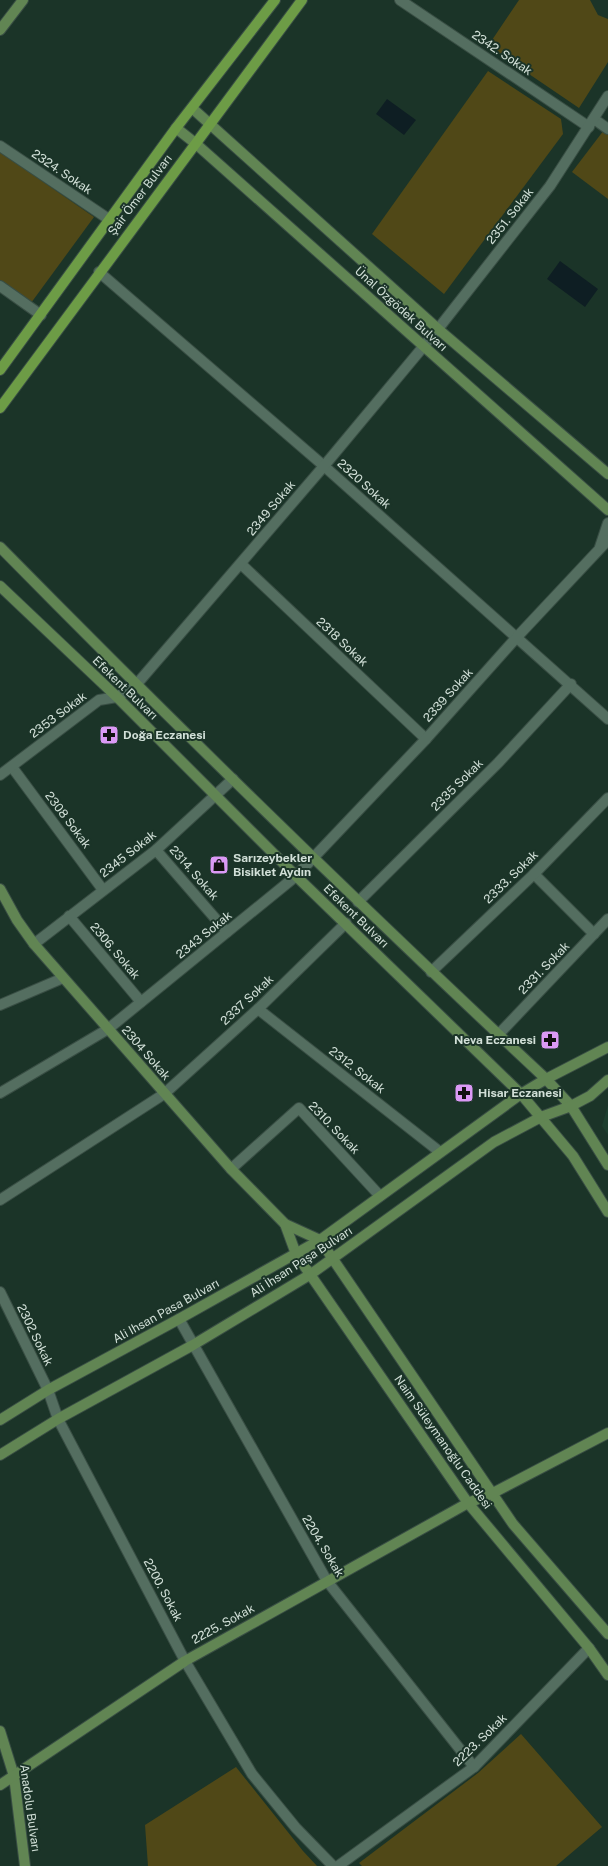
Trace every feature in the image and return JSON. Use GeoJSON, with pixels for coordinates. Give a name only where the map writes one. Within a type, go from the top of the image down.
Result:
{"type":"FeatureCollection","features":[{"type":"Feature","properties":{"kind":"main road","name":"Şair Ömer Bulvarı"},"geometry":{"type":"LineString","coordinates":[[0,370],[176,128],[275,0]]}},
{"type":"Feature","properties":{"kind":"main road","name":"Şair Ömer Bulvarı"},"geometry":{"type":"LineString","coordinates":[[0,408],[99,272],[302,0]]}},
{"type":"Feature","properties":{"kind":"street"},"geometry":{"type":"LineString","coordinates":[[0,30],[23,0]]}},
{"type":"Feature","properties":{"kind":"street","name":"2342. Sokak"},"geometry":{"type":"LineString","coordinates":[[400,0],[592,123],[608,128]]}},
{"type":"Feature","properties":{"kind":"street","name":"2351. Sokak"},"geometry":{"type":"LineString","coordinates":[[424,346],[550,186],[608,96]]}},
{"type":"Feature","properties":{"kind":"street","name":"Ünal Özgödek Bulvarı"},"geometry":{"type":"LineString","coordinates":[[192,108],[438,329],[608,474]]}},
{"type":"Feature","properties":{"kind":"street","name":"Ünal Özgödek Bulvarı"},"geometry":{"type":"LineString","coordinates":[[176,128],[195,143],[608,510]]}},
{"type":"Feature","properties":{"kind":"street","name":"2324. Sokak"},"geometry":{"type":"LineString","coordinates":[[0,146],[110,220]]}},
{"type":"Feature","properties":{"kind":"street","name":"2320 Sokak"},"geometry":{"type":"LineString","coordinates":[[99,272],[324,466],[517,636],[608,719]]}},
{"type":"Feature","properties":{"kind":"street"},"geometry":{"type":"LineString","coordinates":[[0,286],[40,315]]}},
{"type":"Feature","properties":{"kind":"street","name":"2349 Sokak"},"geometry":{"type":"LineString","coordinates":[[136,685],[241,564],[424,346]]}},
{"type":"Feature","properties":{"kind":"street"},"geometry":{"type":"LineString","coordinates":[[600,547],[608,523]]}},
{"type":"Feature","properties":{"kind":"street","name":"2339 Sokak"},"geometry":{"type":"LineString","coordinates":[[313,858],[426,739],[517,636],[608,540]]}},
{"type":"Feature","properties":{"kind":"street","name":"Efekent Bulvarı"},"geometry":{"type":"LineString","coordinates":[[0,547],[136,685],[358,902],[546,1079],[571,1106],[608,1166]]}},
{"type":"Feature","properties":{"kind":"street","name":"2318 Sokak"},"geometry":{"type":"LineString","coordinates":[[241,564],[426,739]]}},
{"type":"Feature","properties":{"kind":"street","name":"Efekent Bulvarı"},"geometry":{"type":"LineString","coordinates":[[0,586],[117,697],[296,876],[521,1094],[574,1156],[608,1212]]}},
{"type":"Feature","properties":{"kind":"street","name":"2335 Sokak"},"geometry":{"type":"LineString","coordinates":[[358,902],[498,763],[570,684]]}},
{"type":"Feature","properties":{"kind":"street","name":"2353 Sokak"},"geometry":{"type":"LineString","coordinates":[[0,775],[99,700],[117,697],[136,685]]}},
{"type":"Feature","properties":{"kind":"street","name":"2308 Sokak"},"geometry":{"type":"LineString","coordinates":[[12,767],[103,890]]}},
{"type":"Feature","properties":{"kind":"street","name":"2345 Sokak"},"geometry":{"type":"LineString","coordinates":[[34,944],[156,850],[233,779]]}},
{"type":"Feature","properties":{"kind":"street","name":"2333. Sokak"},"geometry":{"type":"LineString","coordinates":[[431,972],[534,874],[608,798]]}},
{"type":"Feature","properties":{"kind":"street","name":"2314. Sokak"},"geometry":{"type":"LineString","coordinates":[[156,850],[228,932]]}},
{"type":"Feature","properties":{"kind":"street","name":"2343 Sokak"},"geometry":{"type":"LineString","coordinates":[[0,1093],[108,1029],[296,876],[313,858]]}},
{"type":"Feature","properties":{"kind":"street"},"geometry":{"type":"LineString","coordinates":[[534,874],[594,934]]}},
{"type":"Feature","properties":{"kind":"street","name":"2304 Sokak"},"geometry":{"type":"LineString","coordinates":[[0,889],[17,920],[34,944],[63,978],[230,1169],[286,1224]]}},
{"type":"Feature","properties":{"kind":"street","name":"2306. Sokak"},"geometry":{"type":"LineString","coordinates":[[70,916],[141,1002]]}},
{"type":"Feature","properties":{"kind":"street","name":"2331. Sokak"},"geometry":{"type":"LineString","coordinates":[[498,1035],[608,919]]}},
{"type":"Feature","properties":{"kind":"street","name":"2337 Sokak"},"geometry":{"type":"LineString","coordinates":[[0,1200],[164,1094],[258,1009],[346,924]]}},
{"type":"Feature","properties":{"kind":"street"},"geometry":{"type":"LineString","coordinates":[[0,1005],[63,978]]}},
{"type":"Feature","properties":{"kind":"street","name":"2312. Sokak"},"geometry":{"type":"LineString","coordinates":[[258,1009],[440,1152]]}},
{"type":"Feature","properties":{"kind":"street","name":"Ali İhsan Paşa Bulvarı"},"geometry":{"type":"LineString","coordinates":[[296,1254],[320,1240],[521,1094],[546,1079],[608,1047]]}},
{"type":"Feature","properties":{"kind":"street","name":"Ali İhsan Paşa Bulvarı"},"geometry":{"type":"LineString","coordinates":[[0,1455],[58,1419],[193,1345],[310,1274],[333,1259],[494,1142],[541,1117],[571,1106],[590,1096],[608,1080]]}},
{"type":"Feature","properties":{"kind":"street","name":"2310. Sokak"},"geometry":{"type":"LineString","coordinates":[[230,1169],[299,1108],[380,1196]]}},
{"type":"Feature","properties":{"kind":"street"},"geometry":{"type":"LineString","coordinates":[[286,1224],[320,1240]]}},
{"type":"Feature","properties":{"kind":"street","name":"Naim Süleymanoğlu Caddesi"},"geometry":{"type":"LineString","coordinates":[[286,1224],[296,1254],[468,1503],[589,1648],[608,1675]]}},
{"type":"Feature","properties":{"kind":"street","name":"Naim Süleymanoğlu Caddesi"},"geometry":{"type":"LineString","coordinates":[[320,1240],[513,1524],[608,1634]]}},
{"type":"Feature","properties":{"kind":"street","name":"Ali Ihsan Pasa Bulvarı"},"geometry":{"type":"LineString","coordinates":[[48,1390],[296,1254]]}},
{"type":"Feature","properties":{"kind":"street","name":"2302 Sokak"},"geometry":{"type":"LineString","coordinates":[[0,1292],[48,1390]]}},
{"type":"Feature","properties":{"kind":"street","name":"2204. Sokak"},"geometry":{"type":"LineString","coordinates":[[179,1319],[327,1581],[474,1767]]}},
{"type":"Feature","properties":{"kind":"street"},"geometry":{"type":"LineString","coordinates":[[0,1420],[48,1390]]}},
{"type":"Feature","properties":{"kind":"street","name":"2200. Sokak"},"geometry":{"type":"LineString","coordinates":[[48,1390],[58,1419],[185,1661],[252,1774],[296,1828],[333,1866]]}},
{"type":"Feature","properties":{"kind":"street","name":"2225. Sokak"},"geometry":{"type":"LineString","coordinates":[[0,1785],[185,1661],[468,1503],[493,1493],[608,1433]]}},
{"type":"Feature","properties":{"kind":"street","name":"2223. Sokak"},"geometry":{"type":"LineString","coordinates":[[338,1866],[474,1767],[589,1648]]}},
{"type":"Feature","properties":{"kind":"street","name":"Anadolu Bulvarı"},"geometry":{"type":"LineString","coordinates":[[0,1731],[14,1776],[26,1866]]}},
{"type":"Feature","properties":{"kind":"shaded area"},"geometry":{"type":"Polygon","coordinates":[[[519,0],[590,0],[598,15],[608,19],[608,62],[579,108],[488,46],[519,0]]]}},
{"type":"Feature","properties":{"kind":"shaded area"},"geometry":{"type":"Polygon","coordinates":[[[488,71],[561,119],[563,134],[444,294],[372,234],[488,71]]]}},
{"type":"Feature","properties":{"kind":"shaded area"},"geometry":{"type":"Polygon","coordinates":[[[387,99],[416,120],[404,135],[376,114],[387,99]]]}},
{"type":"Feature","properties":{"kind":"shaded area"},"geometry":{"type":"Polygon","coordinates":[[[604,130],[608,133],[608,199],[572,172],[604,130]]]}},
{"type":"Feature","properties":{"kind":"shaded area"},"geometry":{"type":"Polygon","coordinates":[[[0,152],[94,217],[31,303],[0,281],[0,152]]]}},
{"type":"Feature","properties":{"kind":"shaded area"},"geometry":{"type":"Polygon","coordinates":[[[560,261],[598,289],[585,307],[547,279],[560,261]]]}},
{"type":"Feature","properties":{"kind":"shaded area"},"geometry":{"type":"Polygon","coordinates":[[[608,1105],[608,1135],[602,1126],[608,1105]]]}},
{"type":"Feature","properties":{"kind":"shaded area"},"geometry":{"type":"Polygon","coordinates":[[[521,1734],[602,1827],[556,1866],[362,1866],[359,1863],[478,1773],[521,1734]]]}},
{"type":"Feature","properties":{"kind":"shaded area"},"geometry":{"type":"Polygon","coordinates":[[[236,1767],[303,1851],[317,1866],[148,1866],[145,1825],[236,1767]]]}},
{"type":"Feature","properties":{"kind":"place","name":"Doğa Eczanesi"},"geometry":{"type":"Point","coordinates":[109,735]}},
{"type":"Feature","properties":{"kind":"place","name":"Sarızeybekler Bisiklet Aydın"},"geometry":{"type":"Point","coordinates":[219,865]}},
{"type":"Feature","properties":{"kind":"place","name":"Neva Eczanesi"},"geometry":{"type":"Point","coordinates":[550,1040]}},
{"type":"Feature","properties":{"kind":"place","name":"Hisar Eczanesi"},"geometry":{"type":"Point","coordinates":[464,1093]}}]}
